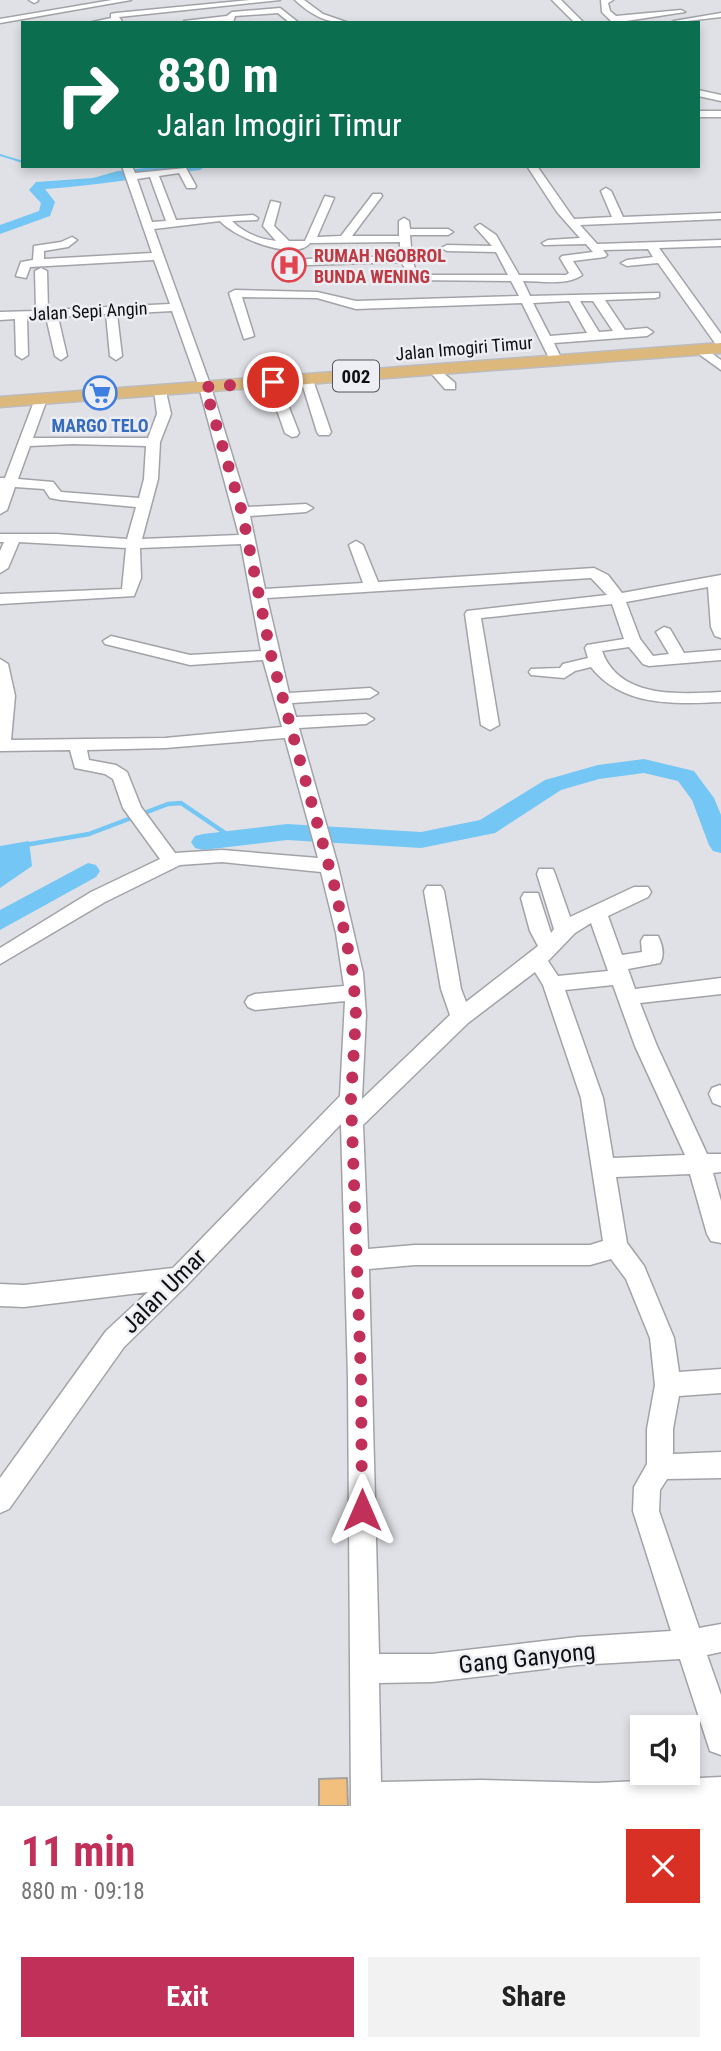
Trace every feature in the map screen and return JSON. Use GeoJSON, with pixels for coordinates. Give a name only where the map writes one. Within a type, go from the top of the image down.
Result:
{"type":"FeatureCollection","features":[{"type":"Feature","properties":{"kind":"main road","name":"Jalan Imogiri Timur"},"geometry":{"type":"LineString","coordinates":[[0,402],[715,347]]}},
{"type":"Feature","properties":{"kind":"street"},"geometry":{"type":"LineString","coordinates":[[66,0],[72,13]]}},
{"type":"Feature","properties":{"kind":"street"},"geometry":{"type":"LineString","coordinates":[[0,21],[72,13],[127,0]]}},
{"type":"Feature","properties":{"kind":"street"},"geometry":{"type":"LineString","coordinates":[[118,21],[116,15],[276,0]]}},
{"type":"Feature","properties":{"kind":"street"},"geometry":{"type":"LineString","coordinates":[[299,0],[320,16],[338,21]]}},
{"type":"Feature","properties":{"kind":"street"},"geometry":{"type":"LineString","coordinates":[[556,0],[578,21]]}},
{"type":"Feature","properties":{"kind":"street"},"geometry":{"type":"LineString","coordinates":[[609,0],[604,1],[605,10],[616,21],[681,12]]}},
{"type":"Feature","properties":{"kind":"street"},"geometry":{"type":"LineString","coordinates":[[232,18],[234,3]]}},
{"type":"Feature","properties":{"kind":"street"},"geometry":{"type":"LineString","coordinates":[[665,3],[695,20]]}},
{"type":"Feature","properties":{"kind":"street"},"geometry":{"type":"LineString","coordinates":[[157,10],[165,21]]}},
{"type":"Feature","properties":{"kind":"street"},"geometry":{"type":"LineString","coordinates":[[188,21],[283,10],[293,21]]}},
{"type":"Feature","properties":{"kind":"street"},"geometry":{"type":"LineString","coordinates":[[688,21],[720,10]]}},
{"type":"Feature","properties":{"kind":"street"},"geometry":{"type":"LineString","coordinates":[[700,93],[718,97],[720,114],[700,114]]}},
{"type":"Feature","properties":{"kind":"street"},"geometry":{"type":"LineString","coordinates":[[413,278],[574,276],[576,275],[566,258],[601,256],[571,222],[533,168]]}},
{"type":"Feature","properties":{"kind":"street"},"geometry":{"type":"LineString","coordinates":[[191,186],[182,170],[152,174],[130,173],[205,387],[242,512],[271,655],[346,933],[354,993],[351,1111],[361,1378],[366,1802],[481,1796],[597,1798],[721,1792]]}},
{"type":"Feature","properties":{"kind":"street"},"geometry":{"type":"LineString","coordinates":[[152,174],[172,223]]}},
{"type":"Feature","properties":{"kind":"street"},"geometry":{"type":"LineString","coordinates":[[606,191],[619,220]]}},
{"type":"Feature","properties":{"kind":"street"},"geometry":{"type":"LineString","coordinates":[[345,240],[351,228],[377,197]]}},
{"type":"Feature","properties":{"kind":"street"},"geometry":{"type":"LineString","coordinates":[[317,295],[303,250],[329,198]]}},
{"type":"Feature","properties":{"kind":"street"},"geometry":{"type":"LineString","coordinates":[[275,203],[268,226],[285,244]]}},
{"type":"Feature","properties":{"kind":"street"},"geometry":{"type":"LineString","coordinates":[[571,222],[721,216]]}},
{"type":"Feature","properties":{"kind":"street"},"geometry":{"type":"LineString","coordinates":[[148,226],[223,218],[253,218]]}},
{"type":"Feature","properties":{"kind":"street"},"geometry":{"type":"LineString","coordinates":[[223,218],[231,229],[254,240],[285,244],[345,240],[403,230],[448,232]]}},
{"type":"Feature","properties":{"kind":"street"},"geometry":{"type":"LineString","coordinates":[[604,220],[631,245]]}},
{"type":"Feature","properties":{"kind":"street"},"geometry":{"type":"LineString","coordinates":[[480,227],[492,235],[496,249],[507,261],[556,360]]}},
{"type":"Feature","properties":{"kind":"street"},"geometry":{"type":"LineString","coordinates":[[403,230],[406,259],[418,303]]}},
{"type":"Feature","properties":{"kind":"street"},"geometry":{"type":"LineString","coordinates":[[36,345],[47,314],[38,248],[64,245],[72,240]]}},
{"type":"Feature","properties":{"kind":"street"},"geometry":{"type":"LineString","coordinates":[[548,243],[721,243]]}},
{"type":"Feature","properties":{"kind":"street"},"geometry":{"type":"LineString","coordinates":[[650,244],[662,259],[670,279],[715,347],[721,366]]}},
{"type":"Feature","properties":{"kind":"street"},"geometry":{"type":"LineString","coordinates":[[447,248],[496,249]]}},
{"type":"Feature","properties":{"kind":"street"},"geometry":{"type":"LineString","coordinates":[[22,276],[23,265],[40,267],[159,256]]}},
{"type":"Feature","properties":{"kind":"street"},"geometry":{"type":"LineString","coordinates":[[307,262],[406,259]]}},
{"type":"Feature","properties":{"kind":"street"},"geometry":{"type":"LineString","coordinates":[[627,263],[662,259]]}},
{"type":"Feature","properties":{"kind":"street"},"geometry":{"type":"LineString","coordinates":[[474,276],[477,292]]}},
{"type":"Feature","properties":{"kind":"street"},"geometry":{"type":"LineString","coordinates":[[248,336],[234,294],[317,295],[356,305],[655,295]]}},
{"type":"Feature","properties":{"kind":"street"},"geometry":{"type":"LineString","coordinates":[[572,297],[595,336]]}},
{"type":"Feature","properties":{"kind":"street"},"geometry":{"type":"LineString","coordinates":[[597,297],[621,334]]}},
{"type":"Feature","properties":{"kind":"street","name":"Jalan Sepi Angin"},"geometry":{"type":"LineString","coordinates":[[0,316],[176,307]]}},
{"type":"Feature","properties":{"kind":"street"},"geometry":{"type":"LineString","coordinates":[[110,310],[116,356]]}},
{"type":"Feature","properties":{"kind":"street"},"geometry":{"type":"LineString","coordinates":[[21,315],[36,345],[61,356]]}},
{"type":"Feature","properties":{"kind":"street"},"geometry":{"type":"LineString","coordinates":[[546,340],[647,331]]}},
{"type":"Feature","properties":{"kind":"street"},"geometry":{"type":"LineString","coordinates":[[435,370],[450,386]]}},
{"type":"Feature","properties":{"kind":"street"},"geometry":{"type":"LineString","coordinates":[[307,380],[324,432]]}},
{"type":"Feature","properties":{"kind":"street"},"geometry":{"type":"LineString","coordinates":[[273,382],[292,433]]}},
{"type":"Feature","properties":{"kind":"street"},"geometry":{"type":"LineString","coordinates":[[0,599],[127,595],[133,578],[133,543],[150,479],[153,442],[164,414],[160,390]]}},
{"type":"Feature","properties":{"kind":"street"},"geometry":{"type":"LineString","coordinates":[[0,507],[41,399]]}},
{"type":"Feature","properties":{"kind":"street"},"geometry":{"type":"LineString","coordinates":[[24,442],[153,442]]}},
{"type":"Feature","properties":{"kind":"street"},"geometry":{"type":"LineString","coordinates":[[0,469],[9,478],[48,485],[55,495],[145,503]]}},
{"type":"Feature","properties":{"kind":"street"},"geometry":{"type":"LineString","coordinates":[[242,512],[306,508]]}},
{"type":"Feature","properties":{"kind":"street"},"geometry":{"type":"LineString","coordinates":[[0,568],[6,538],[133,543],[248,538]]}},
{"type":"Feature","properties":{"kind":"street"},"geometry":{"type":"LineString","coordinates":[[356,545],[372,587]]}},
{"type":"Feature","properties":{"kind":"street"},"geometry":{"type":"LineString","coordinates":[[257,594],[594,573],[604,580],[617,599],[633,642],[652,663],[721,655]]}},
{"type":"Feature","properties":{"kind":"street"},"geometry":{"type":"LineString","coordinates":[[489,725],[472,614],[617,599],[718,581],[721,633]]}},
{"type":"Feature","properties":{"kind":"street"},"geometry":{"type":"LineString","coordinates":[[664,632],[679,658]]}},
{"type":"Feature","properties":{"kind":"street"},"geometry":{"type":"LineString","coordinates":[[111,641],[190,660],[271,655]]}},
{"type":"Feature","properties":{"kind":"street"},"geometry":{"type":"LineString","coordinates":[[633,642],[593,647],[595,661],[621,686],[635,691],[685,698],[721,697]]}},
{"type":"Feature","properties":{"kind":"street"},"geometry":{"type":"LineString","coordinates":[[537,673],[564,673],[569,667],[595,661]]}},
{"type":"Feature","properties":{"kind":"street"},"geometry":{"type":"LineString","coordinates":[[1,672],[7,696],[1,749],[165,743],[366,719]]}},
{"type":"Feature","properties":{"kind":"street"},"geometry":{"type":"LineString","coordinates":[[282,698],[370,693]]}},
{"type":"Feature","properties":{"kind":"street"},"geometry":{"type":"LineString","coordinates":[[78,745],[81,764],[110,769],[121,776],[136,814],[172,862]]}},
{"type":"Feature","properties":{"kind":"street"},"geometry":{"type":"LineString","coordinates":[[0,957],[98,897],[172,862],[203,856],[326,855]]}},
{"type":"Feature","properties":{"kind":"street"},"geometry":{"type":"LineString","coordinates":[[546,874],[564,929],[641,892]]}},
{"type":"Feature","properties":{"kind":"street"},"geometry":{"type":"LineString","coordinates":[[434,891],[451,989],[461,1017]]}},
{"type":"Feature","properties":{"kind":"street"},"geometry":{"type":"LineString","coordinates":[[531,898],[540,931],[542,967],[553,984],[592,1098],[616,1247],[636,1273],[662,1338],[668,1385],[660,1429],[660,1466],[647,1487],[646,1511],[662,1567],[691,1644],[721,1740]]}},
{"type":"Feature","properties":{"kind":"street"},"geometry":{"type":"LineString","coordinates":[[597,913],[646,1046],[710,1164],[719,1234]]}},
{"type":"Feature","properties":{"kind":"street","name":"Jalan Umar"},"geometry":{"type":"LineString","coordinates":[[0,1500],[115,1339],[351,1111],[461,1017],[541,956],[564,929]]}},
{"type":"Feature","properties":{"kind":"street"},"geometry":{"type":"LineString","coordinates":[[553,984],[616,970],[653,958],[651,941]]}},
{"type":"Feature","properties":{"kind":"street"},"geometry":{"type":"LineString","coordinates":[[628,997],[721,986]]}},
{"type":"Feature","properties":{"kind":"street"},"geometry":{"type":"LineString","coordinates":[[255,1002],[354,993]]}},
{"type":"Feature","properties":{"kind":"street"},"geometry":{"type":"LineString","coordinates":[[603,1168],[710,1164]]}},
{"type":"Feature","properties":{"kind":"street"},"geometry":{"type":"LineString","coordinates":[[355,1260],[415,1255],[576,1256],[616,1247]]}},
{"type":"Feature","properties":{"kind":"street"},"geometry":{"type":"LineString","coordinates":[[0,1295],[24,1296],[179,1278]]}},
{"type":"Feature","properties":{"kind":"street"},"geometry":{"type":"LineString","coordinates":[[668,1385],[721,1381]]}},
{"type":"Feature","properties":{"kind":"street"},"geometry":{"type":"LineString","coordinates":[[660,1466],[721,1465]]}},
{"type":"Feature","properties":{"kind":"street","name":"Gang Ganyong"},"geometry":{"type":"LineString","coordinates":[[363,1669],[432,1668],[578,1651],[691,1644],[721,1638]]}},
{"type":"Feature","properties":{"kind":"water"},"geometry":{"type":"Polygon","coordinates":[[[29,841],[32,866],[0,888],[0,846],[29,841]]]}},
{"type":"Feature","properties":{"kind":"building"},"geometry":{"type":"Polygon","coordinates":[[[347,1778],[348,1806],[319,1806],[319,1779],[347,1778]]]}},
{"type":"Feature","properties":{"kind":"waterway"},"geometry":{"type":"LineString","coordinates":[[0,155],[21,161]]}},
{"type":"Feature","properties":{"kind":"waterway"},"geometry":{"type":"LineString","coordinates":[[0,230],[45,213],[48,202],[36,190],[41,185],[94,182],[118,175],[182,168]]}},
{"type":"Feature","properties":{"kind":"waterway"},"geometry":{"type":"LineString","coordinates":[[203,842],[287,832],[421,840],[487,827],[553,785],[598,772],[644,766],[686,776],[703,798],[721,845]]}},
{"type":"Feature","properties":{"kind":"waterway"},"geometry":{"type":"LineString","coordinates":[[25,845],[89,834],[168,804],[181,803],[234,839]]}},
{"type":"Feature","properties":{"kind":"waterway"},"geometry":{"type":"LineString","coordinates":[[0,921],[88,871]]}},
{"type":"Feature","properties":{"kind":"place","name":"RUMAH NGOBROL BUNDA WENING"},"geometry":{"type":"Point","coordinates":[289,265]}},
{"type":"Feature","properties":{"kind":"place","name":"MARGO TELO"},"geometry":{"type":"Point","coordinates":[100,393]}},
{"type":"Feature","properties":{"kind":"route"},"geometry":{"type":"LineString","coordinates":[[273,382],[205,387],[242,512],[271,655],[335,888],[353,973],[356,1015],[351,1099],[361,1378],[362,1510]]}}]}
